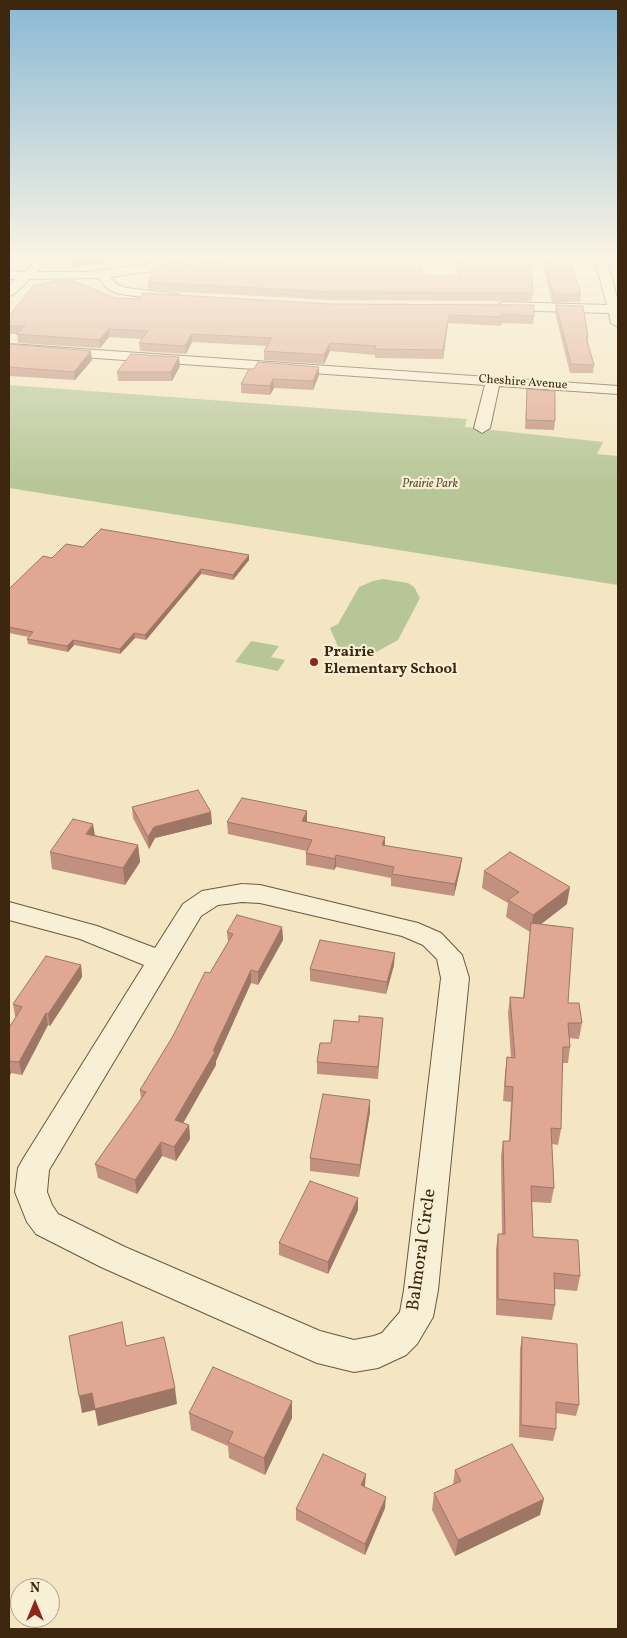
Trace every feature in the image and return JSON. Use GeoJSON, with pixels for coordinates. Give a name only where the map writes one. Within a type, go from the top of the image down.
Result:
{"type":"FeatureCollection","features":[{"type":"Feature","properties":{"kind":"street","name":"Cheshire Avenue"},"geometry":{"type":"LineString","coordinates":[[9,348],[618,390]]}},
{"type":"Feature","properties":{"kind":"street"},"geometry":{"type":"LineString","coordinates":[[482,428],[493,381]]}},
{"type":"Feature","properties":{"kind":"street","name":"Balmoral Circle"},"geometry":{"type":"LineString","coordinates":[[242,893],[260,894],[409,929],[432,939],[448,955],[455,978],[421,1290],[416,1317],[405,1333],[394,1344],[378,1352],[354,1356],[317,1346],[113,1257],[47,1224],[38,1212],[31,1192],[34,1168],[160,961],[192,910],[211,897],[242,893]]}},
{"type":"Feature","properties":{"kind":"street"},"geometry":{"type":"LineString","coordinates":[[9,911],[88,932],[160,961]]}},
{"type":"Feature","properties":{"kind":"green space","name":"Prairie Park"},"geometry":{"type":"Polygon","coordinates":[[[9,385],[467,419],[465,427],[603,442],[597,454],[618,456],[618,585],[9,488],[9,385]]]}},
{"type":"Feature","properties":{"kind":"green space"},"geometry":{"type":"Polygon","coordinates":[[[383,579],[408,583],[414,587],[420,598],[398,640],[369,656],[339,649],[330,628],[338,624],[359,587],[383,579]]]}},
{"type":"Feature","properties":{"kind":"green space"},"geometry":{"type":"Polygon","coordinates":[[[251,641],[279,646],[271,657],[285,660],[278,671],[235,662],[251,641]]]}},
{"type":"Feature","properties":{"kind":"building"},"geometry":{"type":"Polygon","coordinates":[[[17,333],[105,333],[99,340],[17,333]]]}},
{"type":"Feature","properties":{"kind":"building"},"geometry":{"type":"Polygon","coordinates":[[[146,333],[446,333],[443,350],[375,349],[376,346],[330,343],[324,355],[264,351],[272,338],[192,334],[185,346],[139,343],[146,333]]]}},
{"type":"Feature","properties":{"kind":"building"},"geometry":{"type":"Polygon","coordinates":[[[563,333],[587,333],[588,337],[586,337],[594,365],[571,364],[563,333]]]}},
{"type":"Feature","properties":{"kind":"building"},"geometry":{"type":"Polygon","coordinates":[[[9,344],[91,351],[74,372],[9,367],[9,344]]]}},
{"type":"Feature","properties":{"kind":"building"},"geometry":{"type":"Polygon","coordinates":[[[131,354],[179,357],[171,372],[117,372],[131,354]]]}},
{"type":"Feature","properties":{"kind":"building"},"geometry":{"type":"Polygon","coordinates":[[[258,362],[319,367],[313,381],[273,379],[270,386],[241,384],[249,369],[254,369],[258,362]]]}},
{"type":"Feature","properties":{"kind":"building"},"geometry":{"type":"Polygon","coordinates":[[[527,389],[555,391],[555,421],[526,420],[527,389]]]}},
{"type":"Feature","properties":{"kind":"building"},"geometry":{"type":"Polygon","coordinates":[[[101,529],[249,555],[233,575],[201,569],[145,635],[134,633],[120,649],[73,640],[67,646],[27,639],[33,632],[9,627],[9,589],[43,556],[52,558],[66,544],[83,547],[101,529]]]}},
{"type":"Feature","properties":{"kind":"building"},"geometry":{"type":"Polygon","coordinates":[[[198,790],[211,812],[154,827],[148,837],[132,807],[198,790]]]}},
{"type":"Feature","properties":{"kind":"building"},"geometry":{"type":"Polygon","coordinates":[[[242,798],[307,811],[302,821],[385,837],[382,845],[462,858],[455,884],[392,874],[394,867],[336,855],[335,859],[306,853],[312,840],[227,822],[242,798]]]}},
{"type":"Feature","properties":{"kind":"building"},"geometry":{"type":"Polygon","coordinates":[[[73,819],[93,824],[86,834],[138,845],[123,868],[50,852],[73,819]]]}},
{"type":"Feature","properties":{"kind":"building"},"geometry":{"type":"Polygon","coordinates":[[[510,852],[570,887],[533,915],[508,900],[519,892],[484,871],[510,852]]]}},
{"type":"Feature","properties":{"kind":"building"},"geometry":{"type":"Polygon","coordinates":[[[237,915],[282,927],[258,972],[251,970],[213,1051],[215,1052],[175,1120],[189,1125],[174,1147],[161,1142],[135,1180],[95,1164],[146,1092],[140,1090],[173,1036],[205,972],[210,973],[233,934],[227,932],[237,915]]]}},
{"type":"Feature","properties":{"kind":"building"},"geometry":{"type":"Polygon","coordinates":[[[531,923],[573,928],[568,1003],[579,1003],[582,1023],[568,1023],[570,1047],[563,1047],[561,1129],[551,1128],[554,1188],[531,1186],[533,1237],[578,1240],[580,1276],[554,1273],[555,1305],[498,1299],[498,1234],[505,1234],[503,1141],[510,1141],[513,1087],[505,1086],[507,1057],[515,1058],[510,997],[524,998],[531,923]]]}},
{"type":"Feature","properties":{"kind":"building"},"geometry":{"type":"Polygon","coordinates":[[[320,940],[395,953],[387,982],[310,969],[320,940]]]}},
{"type":"Feature","properties":{"kind":"building"},"geometry":{"type":"Polygon","coordinates":[[[46,956],[81,965],[48,1014],[46,1013],[19,1062],[9,1061],[9,1028],[22,1007],[13,1004],[46,956]]]}},
{"type":"Feature","properties":{"kind":"building"},"geometry":{"type":"Polygon","coordinates":[[[359,1016],[383,1018],[378,1067],[317,1062],[320,1043],[331,1043],[334,1020],[359,1022],[359,1016]]]}},
{"type":"Feature","properties":{"kind":"building"},"geometry":{"type":"Polygon","coordinates":[[[323,1094],[370,1100],[360,1165],[310,1158],[323,1094]]]}},
{"type":"Feature","properties":{"kind":"building"},"geometry":{"type":"Polygon","coordinates":[[[310,1181],[358,1198],[328,1262],[279,1243],[310,1181]]]}},
{"type":"Feature","properties":{"kind":"building"},"geometry":{"type":"Polygon","coordinates":[[[122,1322],[126,1346],[164,1337],[175,1388],[95,1409],[92,1393],[79,1396],[69,1336],[122,1322]]]}},
{"type":"Feature","properties":{"kind":"building"},"geometry":{"type":"Polygon","coordinates":[[[522,1337],[577,1344],[579,1405],[556,1402],[556,1429],[521,1425],[522,1337]]]}},
{"type":"Feature","properties":{"kind":"building"},"geometry":{"type":"Polygon","coordinates":[[[213,1367],[292,1401],[264,1458],[228,1442],[233,1432],[189,1413],[213,1367]]]}},
{"type":"Feature","properties":{"kind":"building"},"geometry":{"type":"Polygon","coordinates":[[[512,1444],[544,1499],[458,1540],[434,1493],[461,1481],[455,1470],[512,1444]]]}},
{"type":"Feature","properties":{"kind":"building"},"geometry":{"type":"Polygon","coordinates":[[[323,1454],[366,1474],[361,1485],[386,1497],[365,1544],[296,1509],[323,1454]]]}},
{"type":"Feature","properties":{"kind":"place","name":"Prairie Elementary School"},"geometry":{"type":"Point","coordinates":[314,662]}}]}
